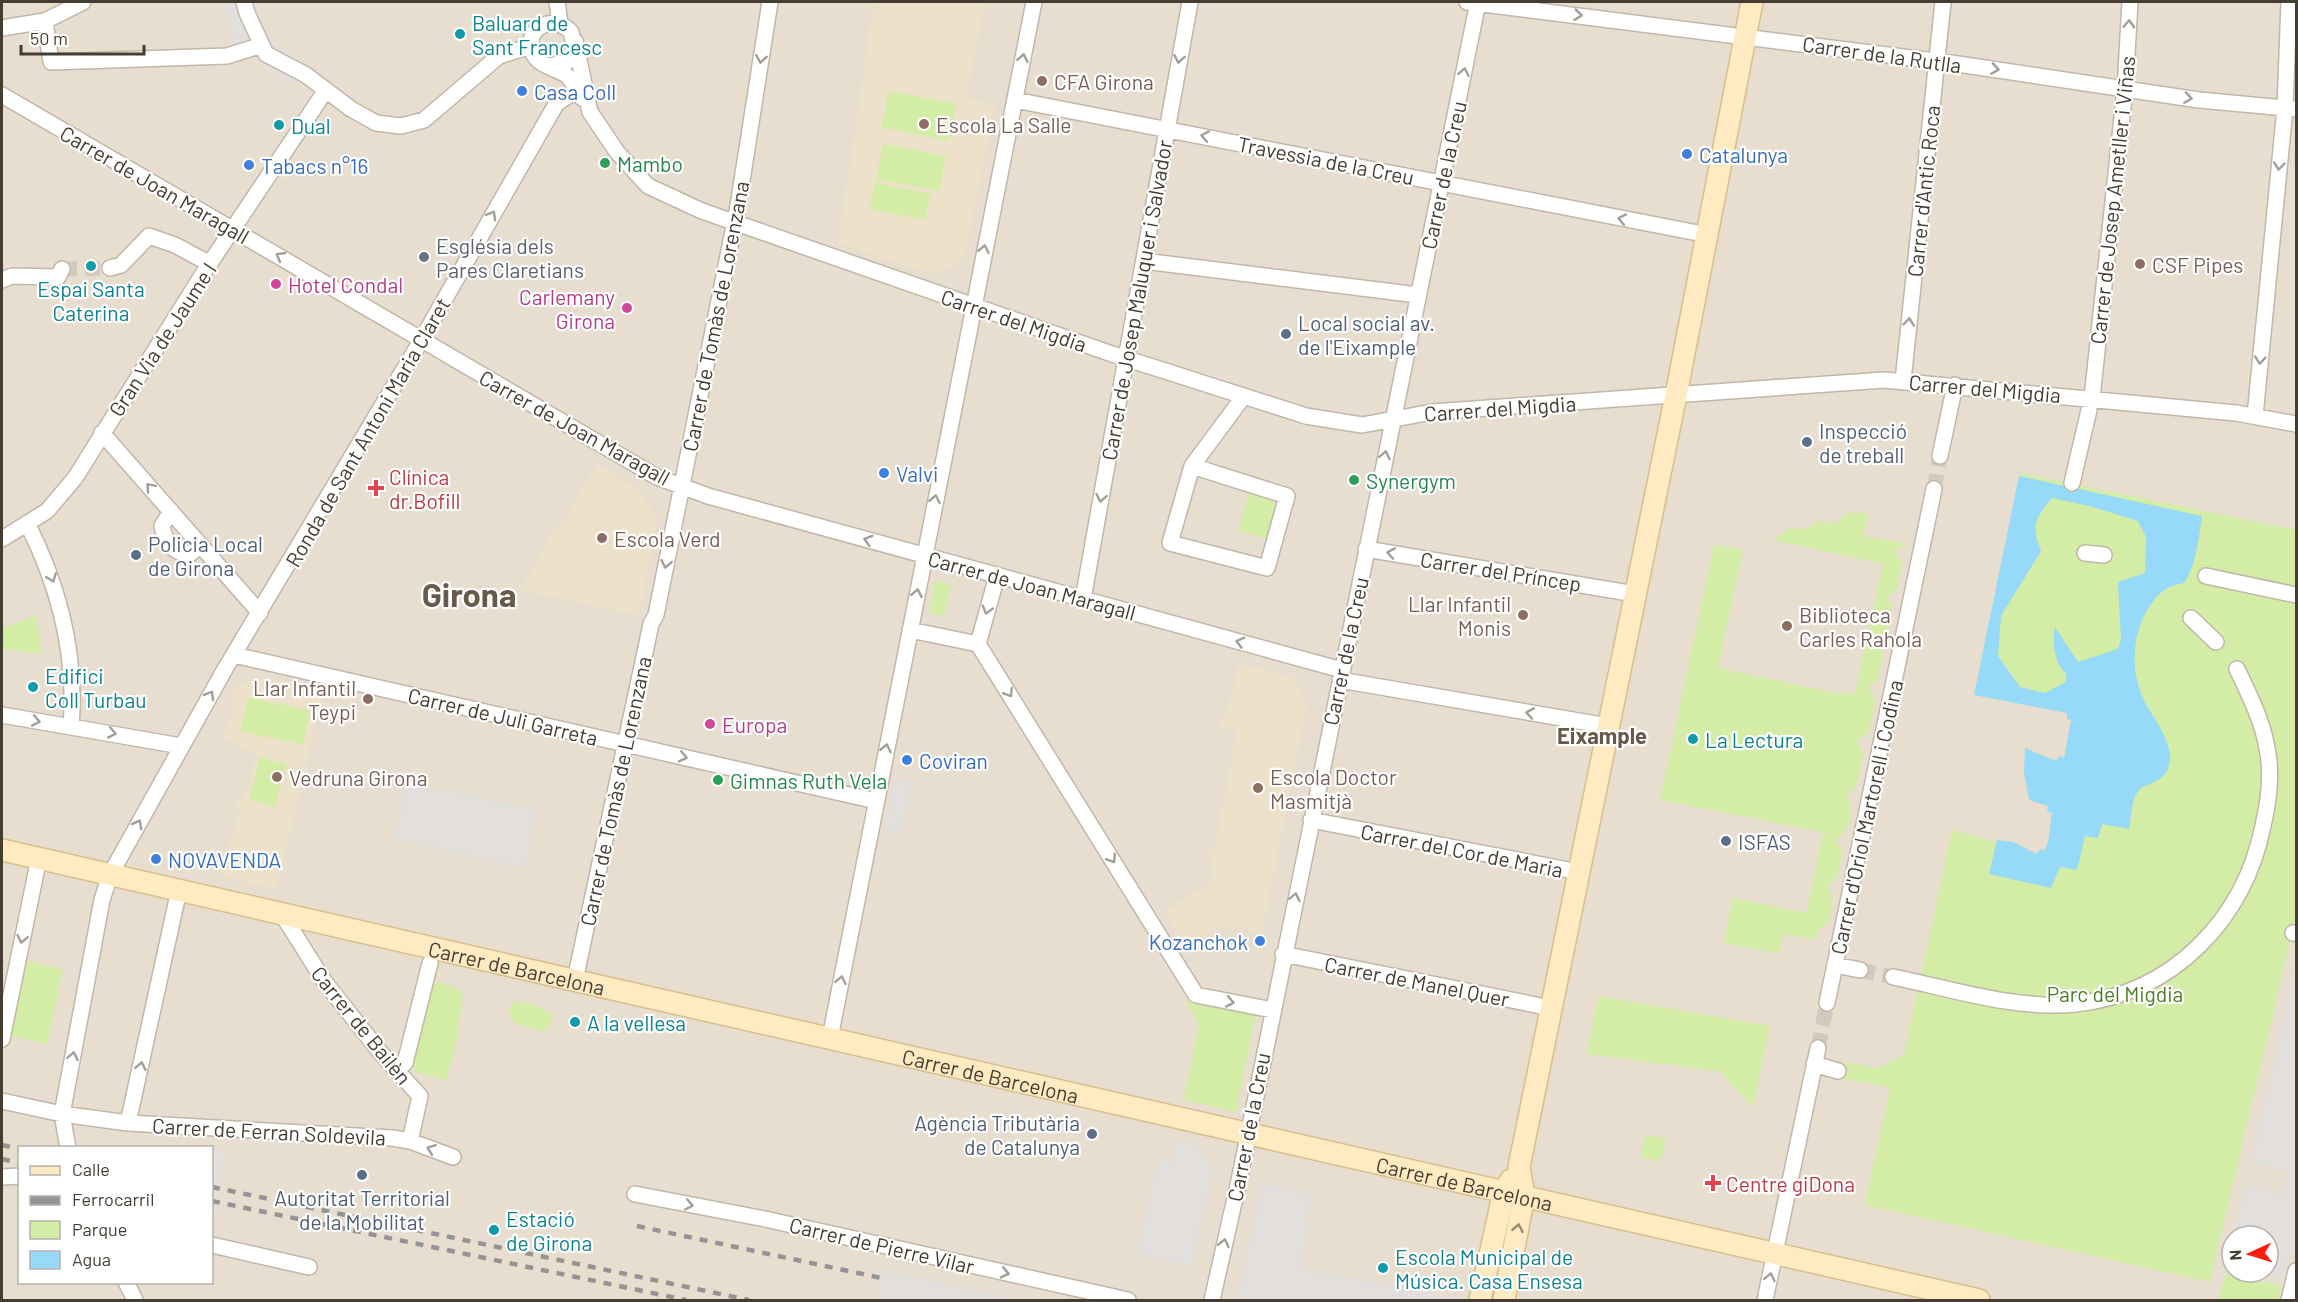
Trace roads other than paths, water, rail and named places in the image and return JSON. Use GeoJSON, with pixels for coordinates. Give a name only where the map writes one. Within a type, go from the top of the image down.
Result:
{"type":"FeatureCollection","features":[{"type":"Feature","properties":{"kind":"main road"},"geometry":{"type":"LineString","coordinates":[[1504,1300],[1514,1193],[1708,235],[1752,2]]}},
{"type":"Feature","properties":{"kind":"main road","name":"Carrer de Barcelona"},"geometry":{"type":"LineString","coordinates":[[2,850],[1514,1193],[1954,1298],[1979,1300]]}},
{"type":"Feature","properties":{"kind":"main road"},"geometry":{"type":"LineString","coordinates":[[1480,1300],[1514,1193]]}},
{"type":"Feature","properties":{"kind":"street"},"geometry":{"type":"LineString","coordinates":[[2,28],[45,21],[83,2]]}},
{"type":"Feature","properties":{"kind":"street"},"geometry":{"type":"LineString","coordinates":[[244,2],[266,54],[306,75],[376,123],[401,126],[424,120],[499,56],[531,46]]}},
{"type":"Feature","properties":{"kind":"street"},"geometry":{"type":"LineString","coordinates":[[557,2],[560,23]]}},
{"type":"Feature","properties":{"kind":"street","name":"Carrer de Tomàs de Lorenzana"},"geometry":{"type":"LineString","coordinates":[[575,980],[651,624],[656,615],[734,224],[770,2]]}},
{"type":"Feature","properties":{"kind":"street"},"geometry":{"type":"LineString","coordinates":[[830,1038],[1034,2]]}},
{"type":"Feature","properties":{"kind":"street","name":"Carrer de Josep Maluquer i Salvador"},"geometry":{"type":"LineString","coordinates":[[1083,599],[1190,2]]}},
{"type":"Feature","properties":{"kind":"street","name":"Carrer de la Rutlla"},"geometry":{"type":"LineString","coordinates":[[1474,2],[1747,36],[2125,89],[2290,108]]}},
{"type":"Feature","properties":{"kind":"street","name":"Carrer de la Creu"},"geometry":{"type":"LineString","coordinates":[[1212,1300],[1441,183],[1474,2]]}},
{"type":"Feature","properties":{"kind":"street","name":"Carrer d'Antic Roca"},"geometry":{"type":"LineString","coordinates":[[1903,381],[1943,2]]}},
{"type":"Feature","properties":{"kind":"street","name":"Carrer de Josep Ametller i Viñas"},"geometry":{"type":"LineString","coordinates":[[2072,483],[2091,404],[2125,89],[2130,2]]}},
{"type":"Feature","properties":{"kind":"street"},"geometry":{"type":"LineString","coordinates":[[2255,416],[2290,108],[2289,2]]}},
{"type":"Feature","properties":{"kind":"street"},"geometry":{"type":"LineString","coordinates":[[45,21],[51,62],[227,56],[262,45]]}},
{"type":"Feature","properties":{"kind":"street"},"geometry":{"type":"LineString","coordinates":[[575,41],[574,51],[569,59],[560,65],[549,66],[537,59],[531,46],[533,35],[541,26],[551,22],[560,23],[571,32],[575,41],[588,106]]}},
{"type":"Feature","properties":{"kind":"street","name":"Carrer del Migdia"},"geometry":{"type":"LineString","coordinates":[[549,66],[568,76],[617,152],[648,186],[734,224],[1306,417],[1362,425],[1432,412],[1860,381],[1903,381],[1955,385],[2091,404],[2255,416],[2296,424]]}},
{"type":"Feature","properties":{"kind":"street","name":"Gran Via de Jaume I"},"geometry":{"type":"LineString","coordinates":[[2,539],[28,525],[47,511],[75,478],[210,264],[326,90]]}},
{"type":"Feature","properties":{"kind":"street","name":"Ronda de Sant Antoni Maria Claret"},"geometry":{"type":"LineString","coordinates":[[62,1114],[102,900],[110,875],[181,746],[422,339],[551,113],[557,103],[577,90]]}},
{"type":"Feature","properties":{"kind":"street","name":"Carrer de Joan Maragall"},"geometry":{"type":"LineString","coordinates":[[2,95],[631,462],[681,486],[708,496],[1083,599],[1341,675],[1608,726]]}},
{"type":"Feature","properties":{"kind":"street","name":"Travessia de la Creu"},"geometry":{"type":"LineString","coordinates":[[1015,100],[1708,235]]}},
{"type":"Feature","properties":{"kind":"street"},"geometry":{"type":"LineString","coordinates":[[110,268],[121,265],[149,236],[175,245],[210,264]]}},
{"type":"Feature","properties":{"kind":"street"},"geometry":{"type":"LineString","coordinates":[[1144,261],[1418,295]]}},
{"type":"Feature","properties":{"kind":"street"},"geometry":{"type":"LineString","coordinates":[[2,280],[12,276],[58,277],[62,269]]}},
{"type":"Feature","properties":{"kind":"street"},"geometry":{"type":"LineString","coordinates":[[1940,456],[1955,385]]}},
{"type":"Feature","properties":{"kind":"street"},"geometry":{"type":"LineString","coordinates":[[1193,467],[1287,496],[1267,568],[1170,543],[1193,467],[1244,396]]}},
{"type":"Feature","properties":{"kind":"street"},"geometry":{"type":"LineString","coordinates":[[102,433],[260,613]]}},
{"type":"Feature","properties":{"kind":"street","name":"Carrer d'Oriol Martorell i Codina"},"geometry":{"type":"LineString","coordinates":[[1827,1003],[1934,489]]}},
{"type":"Feature","properties":{"kind":"street"},"geometry":{"type":"LineString","coordinates":[[171,511],[162,526],[164,538],[180,554],[190,554],[201,545]]}},
{"type":"Feature","properties":{"kind":"street"},"geometry":{"type":"LineString","coordinates":[[28,525],[53,580],[62,607],[71,667],[71,727]]}},
{"type":"Feature","properties":{"kind":"street","name":"Carrer del Príncep"},"geometry":{"type":"LineString","coordinates":[[1366,549],[1635,594]]}},
{"type":"Feature","properties":{"kind":"street"},"geometry":{"type":"LineString","coordinates":[[2085,552],[2104,555]]}},
{"type":"Feature","properties":{"kind":"street"},"geometry":{"type":"LineString","coordinates":[[978,644],[997,576]]}},
{"type":"Feature","properties":{"kind":"street"},"geometry":{"type":"LineString","coordinates":[[2206,576],[2296,595]]}},
{"type":"Feature","properties":{"kind":"street"},"geometry":{"type":"LineString","coordinates":[[2191,618],[2216,642]]}},
{"type":"Feature","properties":{"kind":"street"},"geometry":{"type":"LineString","coordinates":[[910,630],[978,644],[1196,995],[1272,1010]]}},
{"type":"Feature","properties":{"kind":"street","name":"Carrer de Juli Garreta"},"geometry":{"type":"LineString","coordinates":[[234,655],[876,801]]}},
{"type":"Feature","properties":{"kind":"street"},"geometry":{"type":"LineString","coordinates":[[1893,977],[2019,1003],[2079,1004],[2149,982],[2192,954],[2224,918],[2241,892],[2253,867],[2267,810],[2269,755],[2257,710],[2236,669]]}},
{"type":"Feature","properties":{"kind":"street"},"geometry":{"type":"LineString","coordinates":[[2,714],[181,746]]}},
{"type":"Feature","properties":{"kind":"street","name":"Carrer del Cor de Maria"},"geometry":{"type":"LineString","coordinates":[[1311,820],[1578,872]]}},
{"type":"Feature","properties":{"kind":"street"},"geometry":{"type":"LineString","coordinates":[[2,1039],[39,858]]}},
{"type":"Feature","properties":{"kind":"street"},"geometry":{"type":"LineString","coordinates":[[128,1123],[179,890]]}},
{"type":"Feature","properties":{"kind":"street","name":"Carrer de Bailèn"},"geometry":{"type":"LineString","coordinates":[[282,914],[319,974],[380,1052],[420,1096],[410,1141]]}},
{"type":"Feature","properties":{"kind":"street","name":"Carrer de Manel Quer"},"geometry":{"type":"LineString","coordinates":[[1284,954],[1551,1008]]}},
{"type":"Feature","properties":{"kind":"street"},"geometry":{"type":"LineString","coordinates":[[405,1063],[430,963]]}},
{"type":"Feature","properties":{"kind":"street"},"geometry":{"type":"LineString","coordinates":[[1835,965],[1860,970]]}},
{"type":"Feature","properties":{"kind":"street"},"geometry":{"type":"LineString","coordinates":[[1765,1300],[1818,1048]]}},
{"type":"Feature","properties":{"kind":"street"},"geometry":{"type":"LineString","coordinates":[[1815,1064],[1838,1071]]}},
{"type":"Feature","properties":{"kind":"street","name":"Carrer de Ferran Soldevila"},"geometry":{"type":"LineString","coordinates":[[2,1101],[62,1114],[128,1123],[410,1141],[453,1157]]}},
{"type":"Feature","properties":{"kind":"street"},"geometry":{"type":"LineString","coordinates":[[62,1114],[68,1146]]}},
{"type":"Feature","properties":{"kind":"street"},"geometry":{"type":"LineString","coordinates":[[2,1177],[18,1176]]}},
{"type":"Feature","properties":{"kind":"street","name":"Carrer de Pierre Vilar"},"geometry":{"type":"LineString","coordinates":[[635,1194],[765,1219],[1128,1300]]}},
{"type":"Feature","properties":{"kind":"street"},"geometry":{"type":"LineString","coordinates":[[213,1245],[309,1268]]}},
{"type":"Feature","properties":{"kind":"street"},"geometry":{"type":"LineString","coordinates":[[2289,1300],[2296,1271]]}},
{"type":"Feature","properties":{"kind":"street"},"geometry":{"type":"LineString","coordinates":[[127,1284],[135,1300]]}},
{"type":"Feature","properties":{"kind":"water"},"geometry":{"type":"Polygon","coordinates":[[[2019,476],[2202,516],[2196,551],[2188,576],[2184,583],[2166,589],[2153,601],[2141,624],[2135,648],[2138,685],[2142,697],[2166,739],[2170,753],[2168,768],[2161,778],[2137,793],[2132,806],[2129,829],[2102,824],[2098,838],[2085,836],[2077,870],[2060,867],[2051,888],[1989,874],[1997,840],[2013,842],[2037,854],[2040,849],[2044,851],[2048,842],[2052,813],[2047,812],[2048,806],[2029,800],[2024,772],[2025,748],[2056,761],[2059,756],[2064,758],[2071,720],[2067,719],[2067,713],[1974,695],[2019,476]],[[2052,498],[2036,522],[2036,534],[2041,551],[2001,616],[1998,656],[2020,687],[2045,693],[2066,682],[2066,674],[2055,652],[2055,627],[2078,662],[2118,649],[2121,640],[2118,582],[2145,573],[2146,537],[2138,521],[2089,506],[2052,498]]]}},
{"type":"Feature","properties":{"kind":"tunnel"},"geometry":{"type":"LineString","coordinates":[[62,269],[110,268]]}},
{"type":"Feature","properties":{"kind":"tunnel"},"geometry":{"type":"LineString","coordinates":[[1934,489],[1940,456]]}},
{"type":"Feature","properties":{"kind":"tunnel"},"geometry":{"type":"LineString","coordinates":[[1860,970],[1893,977]]}},
{"type":"Feature","properties":{"kind":"tunnel"},"geometry":{"type":"LineString","coordinates":[[1818,1048],[1827,1003]]}},
{"type":"Feature","properties":{"kind":"railway"},"geometry":{"type":"LineString","coordinates":[[2,1145],[18,1149]]}},
{"type":"Feature","properties":{"kind":"railway"},"geometry":{"type":"LineString","coordinates":[[2,1159],[18,1163]]}},
{"type":"Feature","properties":{"kind":"railway"},"geometry":{"type":"LineString","coordinates":[[213,1187],[749,1300]]}},
{"type":"Feature","properties":{"kind":"railway"},"geometry":{"type":"LineString","coordinates":[[213,1201],[686,1300]]}},
{"type":"Feature","properties":{"kind":"railway"},"geometry":{"type":"LineString","coordinates":[[637,1226],[886,1279]]}},
{"type":"Feature","properties":{"kind":"place","name":"Baluard de Sant Francesc"},"geometry":{"type":"Point","coordinates":[460,34]}},
{"type":"Feature","properties":{"kind":"place","name":"CFA Girona"},"geometry":{"type":"Point","coordinates":[1042,81]}},
{"type":"Feature","properties":{"kind":"place","name":"Casa Coll"},"geometry":{"type":"Point","coordinates":[522,91]}},
{"type":"Feature","properties":{"kind":"place","name":"Escola La Salle"},"geometry":{"type":"Point","coordinates":[924,124]}},
{"type":"Feature","properties":{"kind":"place","name":"Dual"},"geometry":{"type":"Point","coordinates":[279,125]}},
{"type":"Feature","properties":{"kind":"place","name":"Catalunya"},"geometry":{"type":"Point","coordinates":[1687,154]}},
{"type":"Feature","properties":{"kind":"place","name":"Mambo"},"geometry":{"type":"Point","coordinates":[605,163]}},
{"type":"Feature","properties":{"kind":"place","name":"Tabacs n°16"},"geometry":{"type":"Point","coordinates":[249,165]}},
{"type":"Feature","properties":{"kind":"place","name":"Església dels Pares Claretians"},"geometry":{"type":"Point","coordinates":[424,257]}},
{"type":"Feature","properties":{"kind":"place","name":"CSF Pipes"},"geometry":{"type":"Point","coordinates":[2140,264]}},
{"type":"Feature","properties":{"kind":"place","name":"Espai Santa Caterina"},"geometry":{"type":"Point","coordinates":[91,266]}},
{"type":"Feature","properties":{"kind":"place","name":"Hotel Condal"},"geometry":{"type":"Point","coordinates":[276,284]}},
{"type":"Feature","properties":{"kind":"place","name":"Carlemany Girona"},"geometry":{"type":"Point","coordinates":[627,308]}},
{"type":"Feature","properties":{"kind":"place","name":"Local social av. de l'Eixample"},"geometry":{"type":"Point","coordinates":[1286,334]}},
{"type":"Feature","properties":{"kind":"place","name":"Inspecció de treball"},"geometry":{"type":"Point","coordinates":[1807,442]}},
{"type":"Feature","properties":{"kind":"place","name":"Valvi"},"geometry":{"type":"Point","coordinates":[884,473]}},
{"type":"Feature","properties":{"kind":"place","name":"Synergym"},"geometry":{"type":"Point","coordinates":[1354,480]}},
{"type":"Feature","properties":{"kind":"place","name":"Clínica dr.Bofill"},"geometry":{"type":"Point","coordinates":[376,488]}},
{"type":"Feature","properties":{"kind":"place","name":"Escola Verd"},"geometry":{"type":"Point","coordinates":[602,538]}},
{"type":"Feature","properties":{"kind":"place","name":"Policia Local de Girona"},"geometry":{"type":"Point","coordinates":[136,555]}},
{"type":"Feature","properties":{"kind":"place","name":"Llar Infantil Monis"},"geometry":{"type":"Point","coordinates":[1523,615]}},
{"type":"Feature","properties":{"kind":"place","name":"Biblioteca Carles Rahola"},"geometry":{"type":"Point","coordinates":[1787,626]}},
{"type":"Feature","properties":{"kind":"place","name":"Edifici Coll Turbau"},"geometry":{"type":"Point","coordinates":[33,687]}},
{"type":"Feature","properties":{"kind":"place","name":"Llar Infantil Teypi"},"geometry":{"type":"Point","coordinates":[368,699]}},
{"type":"Feature","properties":{"kind":"place","name":"Europa"},"geometry":{"type":"Point","coordinates":[710,724]}},
{"type":"Feature","properties":{"kind":"place","name":"La Lectura"},"geometry":{"type":"Point","coordinates":[1693,739]}},
{"type":"Feature","properties":{"kind":"place","name":"Coviran"},"geometry":{"type":"Point","coordinates":[907,760]}},
{"type":"Feature","properties":{"kind":"place","name":"Vedruna Girona"},"geometry":{"type":"Point","coordinates":[277,777]}},
{"type":"Feature","properties":{"kind":"place","name":"Gimnas Ruth Vela"},"geometry":{"type":"Point","coordinates":[718,780]}},
{"type":"Feature","properties":{"kind":"place","name":"Escola Doctor Masmitjà"},"geometry":{"type":"Point","coordinates":[1258,788]}},
{"type":"Feature","properties":{"kind":"place","name":"ISFAS"},"geometry":{"type":"Point","coordinates":[1726,841]}},
{"type":"Feature","properties":{"kind":"place","name":"NOVAVENDA"},"geometry":{"type":"Point","coordinates":[156,859]}},
{"type":"Feature","properties":{"kind":"place","name":"Kozanchok"},"geometry":{"type":"Point","coordinates":[1260,941]}},
{"type":"Feature","properties":{"kind":"place","name":"A la vellesa"},"geometry":{"type":"Point","coordinates":[575,1022]}},
{"type":"Feature","properties":{"kind":"place","name":"Agència Tributària de Catalunya"},"geometry":{"type":"Point","coordinates":[1092,1134]}},
{"type":"Feature","properties":{"kind":"place","name":"Autoritat Territorial de la Mobilitat"},"geometry":{"type":"Point","coordinates":[362,1175]}},
{"type":"Feature","properties":{"kind":"place","name":"Centre giDona"},"geometry":{"type":"Point","coordinates":[1713,1183]}},
{"type":"Feature","properties":{"kind":"place","name":"Estació de Girona"},"geometry":{"type":"Point","coordinates":[494,1230]}},
{"type":"Feature","properties":{"kind":"place","name":"Escola Municipal de Música. Casa Ensesa"},"geometry":{"type":"Point","coordinates":[1383,1268]}},
{"type":"Feature","properties":{"kind":"district","name":"Girona"},"geometry":{"type":"Point","coordinates":[469,594]}},
{"type":"Feature","properties":{"kind":"district","name":"Eixample"},"geometry":{"type":"Point","coordinates":[1602,735]}},
{"type":"Feature","properties":{"kind":"park label","name":"Parc del Migdia"},"geometry":{"type":"Point","coordinates":[2115,993]}}]}
